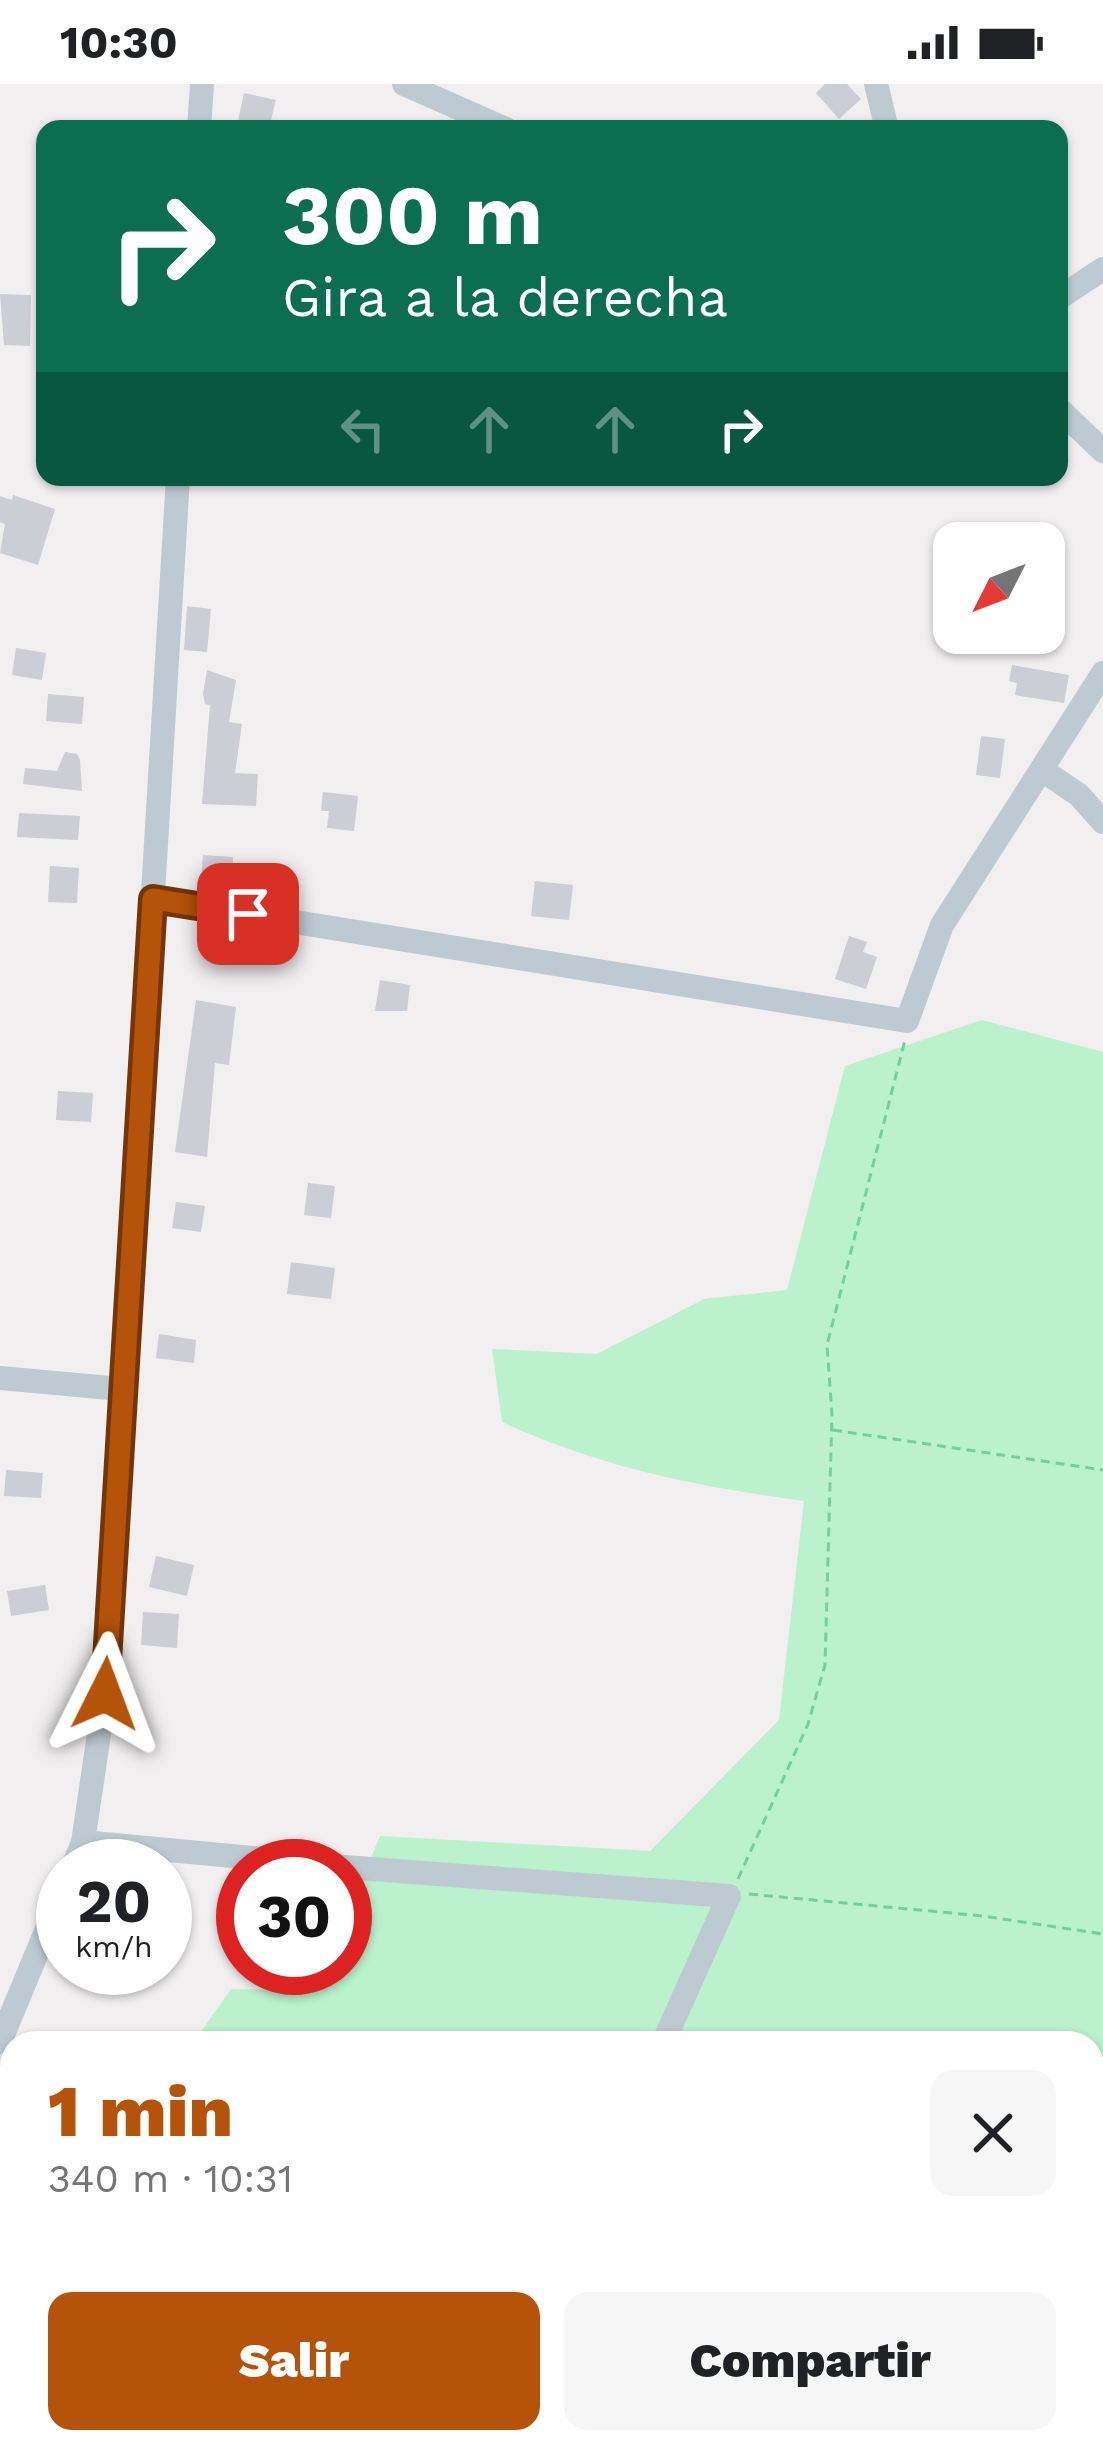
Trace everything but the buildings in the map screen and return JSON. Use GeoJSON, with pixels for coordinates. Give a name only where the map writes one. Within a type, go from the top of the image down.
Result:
{"type":"FeatureCollection","features":[{"type":"Feature","properties":{"kind":"street"},"geometry":{"type":"LineString","coordinates":[[200,120],[202,84]]}},
{"type":"Feature","properties":{"kind":"street"},"geometry":{"type":"LineString","coordinates":[[404,84],[486,120]]}},
{"type":"Feature","properties":{"kind":"street"},"geometry":{"type":"LineString","coordinates":[[876,84],[885,120]]}},
{"type":"Feature","properties":{"kind":"street"},"geometry":{"type":"LineString","coordinates":[[1068,292],[1103,268]]}},
{"type":"Feature","properties":{"kind":"street"},"geometry":{"type":"LineString","coordinates":[[1068,418],[1103,451]]}},
{"type":"Feature","properties":{"kind":"street"},"geometry":{"type":"LineString","coordinates":[[81,1839],[105,1694],[177,486]]}},
{"type":"Feature","properties":{"kind":"street"},"geometry":{"type":"LineString","coordinates":[[153,899],[907,1021],[942,925],[1103,674]]}},
{"type":"Feature","properties":{"kind":"street"},"geometry":{"type":"LineString","coordinates":[[1042,770],[1079,796],[1103,822]]}},
{"type":"Feature","properties":{"kind":"street"},"geometry":{"type":"LineString","coordinates":[[0,1378],[121,1389]]}},
{"type":"Feature","properties":{"kind":"street"},"geometry":{"type":"LineString","coordinates":[[372,1868],[730,1896],[668,2031]]}},
{"type":"Feature","properties":{"kind":"street"},"geometry":{"type":"LineString","coordinates":[[5,2031],[36,1956]]}},
{"type":"Feature","properties":{"kind":"path"},"geometry":{"type":"LineString","coordinates":[[907,1021],[827,1345],[832,1430],[825,1665],[808,1724],[730,1896],[763,1894],[983,1916],[1103,1934]]}},
{"type":"Feature","properties":{"kind":"path"},"geometry":{"type":"LineString","coordinates":[[832,1430],[1103,1469]]}},
{"type":"Feature","properties":{"kind":"green space"},"geometry":{"type":"Polygon","coordinates":[[[982,1020],[1103,1052],[1103,2031],[201,2031],[227,1995],[372,1995],[372,1855],[380,1836],[650,1851],[779,1720],[804,1501],[650,1473],[576,1452],[502,1422],[492,1349],[597,1354],[704,1299],[787,1290],[845,1066],[982,1020]]]}},
{"type":"Feature","properties":{"kind":"route"},"geometry":{"type":"LineString","coordinates":[[105,1694],[153,899],[248,914]]}}]}
